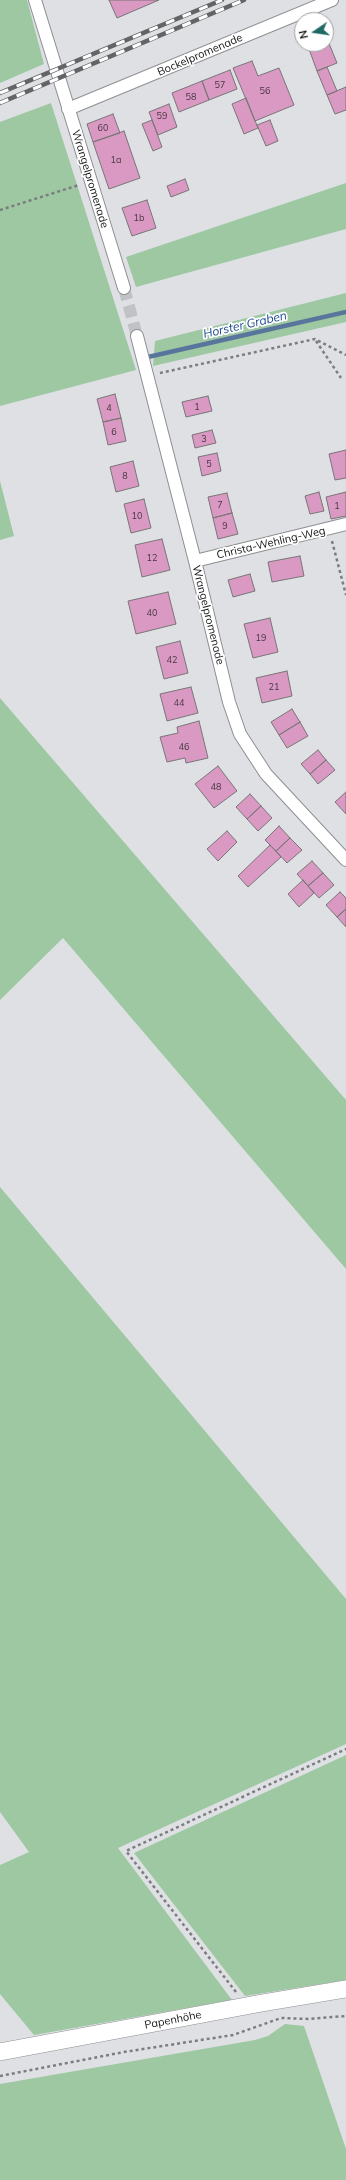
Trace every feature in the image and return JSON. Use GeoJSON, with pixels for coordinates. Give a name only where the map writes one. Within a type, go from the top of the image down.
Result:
{"type":"FeatureCollection","features":[{"type":"Feature","properties":{"kind":"main road","name":"Papenhöhe"},"geometry":{"type":"LineString","coordinates":[[0,2052],[245,2006],[346,1989]]}},
{"type":"Feature","properties":{"kind":"street","name":"Wrangelpromenade"},"geometry":{"type":"LineString","coordinates":[[35,0],[55,70],[124,288]]}},
{"type":"Feature","properties":{"kind":"street","name":"Bockelpromenade"},"geometry":{"type":"LineString","coordinates":[[68,109],[332,0]]}},
{"type":"Feature","properties":{"kind":"street","name":"Wrangelpromenade"},"geometry":{"type":"LineString","coordinates":[[137,336],[230,702],[240,734],[266,774],[346,860]]}},
{"type":"Feature","properties":{"kind":"street","name":"Christa-Wehling-Weg"},"geometry":{"type":"LineString","coordinates":[[195,561],[346,524]]}},
{"type":"Feature","properties":{"kind":"path"},"geometry":{"type":"LineString","coordinates":[[0,210],[91,182]]}},
{"type":"Feature","properties":{"kind":"path"},"geometry":{"type":"LineString","coordinates":[[148,376],[315,339],[346,356]]}},
{"type":"Feature","properties":{"kind":"path"},"geometry":{"type":"LineString","coordinates":[[315,339],[341,378]]}},
{"type":"Feature","properties":{"kind":"path"},"geometry":{"type":"LineString","coordinates":[[329,529],[346,595]]}},
{"type":"Feature","properties":{"kind":"path"},"geometry":{"type":"LineString","coordinates":[[245,2006],[242,2000],[126,1851],[346,1750]]}},
{"type":"Feature","properties":{"kind":"path"},"geometry":{"type":"LineString","coordinates":[[0,2076],[124,2052],[233,2034],[281,2018],[309,2019],[346,2016]]}},
{"type":"Feature","properties":{"kind":"green space"},"geometry":{"type":"Polygon","coordinates":[[[0,0],[27,0],[44,64],[0,83],[0,0]]]}},
{"type":"Feature","properties":{"kind":"green space"},"geometry":{"type":"Polygon","coordinates":[[[51,103],[136,370],[0,406],[0,122],[51,103]]]}},
{"type":"Feature","properties":{"kind":"green space"},"geometry":{"type":"Polygon","coordinates":[[[346,183],[346,229],[136,287],[126,257],[346,183]]]}},
{"type":"Feature","properties":{"kind":"green space"},"geometry":{"type":"Polygon","coordinates":[[[346,293],[346,322],[153,366],[155,341],[346,293]]]}},
{"type":"Feature","properties":{"kind":"green space"},"geometry":{"type":"Polygon","coordinates":[[[0,481],[14,536],[0,540],[0,481]]]}},
{"type":"Feature","properties":{"kind":"green space"},"geometry":{"type":"Polygon","coordinates":[[[0,698],[346,1100],[346,1269],[63,938],[0,1000],[0,698]]]}},
{"type":"Feature","properties":{"kind":"green space"},"geometry":{"type":"Polygon","coordinates":[[[0,1187],[346,1599],[346,1744],[118,1848],[232,2000],[34,2035],[0,1994],[0,1865],[29,1852],[0,1812],[0,1187]]]}},
{"type":"Feature","properties":{"kind":"green space"},"geometry":{"type":"Polygon","coordinates":[[[346,1755],[346,1980],[245,1996],[134,1853],[346,1755]]]}},
{"type":"Feature","properties":{"kind":"green space"},"geometry":{"type":"Polygon","coordinates":[[[285,2024],[304,2026],[346,2149],[346,2180],[0,2180],[0,2084],[255,2040],[268,2036],[285,2024]]]}},
{"type":"Feature","properties":{"kind":"building"},"geometry":{"type":"Polygon","coordinates":[[[109,0],[159,0],[117,18],[109,0]]]}},
{"type":"Feature","properties":{"kind":"building"},"geometry":{"type":"Polygon","coordinates":[[[310,52],[332,52],[337,63],[317,71],[310,52]]]}},
{"type":"Feature","properties":{"kind":"building"},"geometry":{"type":"Polygon","coordinates":[[[252,61],[258,76],[279,68],[294,105],[255,121],[233,68],[252,61]]]}},
{"type":"Feature","properties":{"kind":"building"},"geometry":{"type":"Polygon","coordinates":[[[327,67],[337,91],[327,95],[317,71],[327,67]]]}},
{"type":"Feature","properties":{"kind":"building"},"geometry":{"type":"Polygon","coordinates":[[[230,70],[237,89],[209,100],[202,81],[230,70]]]}},
{"type":"Feature","properties":{"kind":"building"},"geometry":{"type":"Polygon","coordinates":[[[202,81],[209,100],[179,112],[172,93],[202,81]]]}},
{"type":"Feature","properties":{"kind":"building"},"geometry":{"type":"Polygon","coordinates":[[[346,87],[346,110],[335,114],[327,95],[346,87]]]}},
{"type":"Feature","properties":{"kind":"building"},"geometry":{"type":"Polygon","coordinates":[[[246,98],[258,128],[244,134],[232,104],[246,98]]]}},
{"type":"Feature","properties":{"kind":"building"},"geometry":{"type":"Polygon","coordinates":[[[169,104],[177,127],[158,135],[149,112],[169,104]]]}},
{"type":"Feature","properties":{"kind":"building"},"geometry":{"type":"Polygon","coordinates":[[[113,114],[120,133],[93,142],[87,124],[113,114]]]}},
{"type":"Feature","properties":{"kind":"building"},"geometry":{"type":"Polygon","coordinates":[[[152,120],[162,147],[153,151],[142,124],[152,120]]]}},
{"type":"Feature","properties":{"kind":"building"},"geometry":{"type":"Polygon","coordinates":[[[270,120],[278,141],[266,146],[257,125],[270,120]]]}},
{"type":"Feature","properties":{"kind":"building"},"geometry":{"type":"Polygon","coordinates":[[[124,131],[140,178],[109,189],[93,142],[124,131]]]}},
{"type":"Feature","properties":{"kind":"building"},"geometry":{"type":"Polygon","coordinates":[[[185,179],[189,190],[171,197],[167,186],[185,179]]]}},
{"type":"Feature","properties":{"kind":"building"},"geometry":{"type":"Polygon","coordinates":[[[147,200],[156,228],[132,236],[122,208],[147,200]]]}},
{"type":"Feature","properties":{"kind":"building"},"geometry":{"type":"Polygon","coordinates":[[[115,394],[121,418],[103,422],[97,399],[115,394]]]}},
{"type":"Feature","properties":{"kind":"building"},"geometry":{"type":"Polygon","coordinates":[[[208,396],[212,411],[186,417],[182,402],[208,396]]]}},
{"type":"Feature","properties":{"kind":"building"},"geometry":{"type":"Polygon","coordinates":[[[121,418],[126,441],[108,445],[103,422],[121,418]]]}},
{"type":"Feature","properties":{"kind":"building"},"geometry":{"type":"Polygon","coordinates":[[[212,430],[216,443],[195,448],[192,435],[212,430]]]}},
{"type":"Feature","properties":{"kind":"building"},"geometry":{"type":"Polygon","coordinates":[[[346,450],[346,478],[335,480],[329,454],[346,450]]]}},
{"type":"Feature","properties":{"kind":"building"},"geometry":{"type":"Polygon","coordinates":[[[217,453],[221,471],[202,476],[198,457],[217,453]]]}},
{"type":"Feature","properties":{"kind":"building"},"geometry":{"type":"Polygon","coordinates":[[[133,461],[139,486],[116,492],[110,467],[133,461]]]}},
{"type":"Feature","properties":{"kind":"building"},"geometry":{"type":"Polygon","coordinates":[[[319,492],[324,511],[310,514],[305,496],[319,492]]]}},
{"type":"Feature","properties":{"kind":"building"},"geometry":{"type":"Polygon","coordinates":[[[346,492],[346,516],[331,519],[326,497],[346,492]]]}},
{"type":"Feature","properties":{"kind":"building"},"geometry":{"type":"Polygon","coordinates":[[[227,493],[232,513],[213,518],[208,497],[227,493]]]}},
{"type":"Feature","properties":{"kind":"building"},"geometry":{"type":"Polygon","coordinates":[[[144,499],[151,528],[131,533],[124,504],[144,499]]]}},
{"type":"Feature","properties":{"kind":"building"},"geometry":{"type":"Polygon","coordinates":[[[232,513],[238,534],[218,539],[213,518],[232,513]]]}},
{"type":"Feature","properties":{"kind":"building"},"geometry":{"type":"Polygon","coordinates":[[[162,539],[170,570],[142,577],[135,545],[162,539]]]}},
{"type":"Feature","properties":{"kind":"building"},"geometry":{"type":"Polygon","coordinates":[[[300,556],[304,576],[272,582],[268,562],[300,556]]]}},
{"type":"Feature","properties":{"kind":"building"},"geometry":{"type":"Polygon","coordinates":[[[250,574],[255,591],[233,597],[228,580],[250,574]]]}},
{"type":"Feature","properties":{"kind":"building"},"geometry":{"type":"Polygon","coordinates":[[[168,592],[176,624],[136,634],[128,601],[168,592]]]}},
{"type":"Feature","properties":{"kind":"building"},"geometry":{"type":"Polygon","coordinates":[[[270,618],[278,652],[253,658],[244,624],[270,618]]]}},
{"type":"Feature","properties":{"kind":"building"},"geometry":{"type":"Polygon","coordinates":[[[180,641],[188,673],[164,679],[156,647],[180,641]]]}},
{"type":"Feature","properties":{"kind":"building"},"geometry":{"type":"Polygon","coordinates":[[[287,671],[292,696],[262,703],[256,678],[287,671]]]}},
{"type":"Feature","properties":{"kind":"building"},"geometry":{"type":"Polygon","coordinates":[[[191,687],[198,713],[167,721],[160,694],[191,687]]]}},
{"type":"Feature","properties":{"kind":"building"},"geometry":{"type":"Polygon","coordinates":[[[292,709],[300,722],[279,735],[271,722],[292,709]]]}},
{"type":"Feature","properties":{"kind":"building"},"geometry":{"type":"Polygon","coordinates":[[[199,721],[208,758],[186,763],[185,758],[167,762],[160,737],[178,733],[177,727],[199,721]]]}},
{"type":"Feature","properties":{"kind":"building"},"geometry":{"type":"Polygon","coordinates":[[[300,722],[308,736],[287,748],[279,735],[300,722]]]}},
{"type":"Feature","properties":{"kind":"building"},"geometry":{"type":"Polygon","coordinates":[[[318,750],[326,760],[310,774],[301,764],[318,750]]]}},
{"type":"Feature","properties":{"kind":"building"},"geometry":{"type":"Polygon","coordinates":[[[326,760],[335,770],[318,784],[310,774],[326,760]]]}},
{"type":"Feature","properties":{"kind":"building"},"geometry":{"type":"Polygon","coordinates":[[[218,766],[237,791],[214,808],[195,784],[218,766]]]}},
{"type":"Feature","properties":{"kind":"building"},"geometry":{"type":"Polygon","coordinates":[[[346,792],[346,814],[335,802],[346,792]]]}},
{"type":"Feature","properties":{"kind":"building"},"geometry":{"type":"Polygon","coordinates":[[[250,794],[261,806],[247,819],[236,807],[250,794]]]}},
{"type":"Feature","properties":{"kind":"building"},"geometry":{"type":"Polygon","coordinates":[[[261,806],[272,818],[258,831],[247,819],[261,806]]]}},
{"type":"Feature","properties":{"kind":"building"},"geometry":{"type":"Polygon","coordinates":[[[279,826],[290,838],[276,851],[265,840],[279,826]]]}},
{"type":"Feature","properties":{"kind":"building"},"geometry":{"type":"Polygon","coordinates":[[[227,831],[237,842],[218,861],[207,849],[227,831]]]}},
{"type":"Feature","properties":{"kind":"building"},"geometry":{"type":"Polygon","coordinates":[[[290,838],[302,850],[287,863],[276,851],[290,838]]]}},
{"type":"Feature","properties":{"kind":"building"},"geometry":{"type":"Polygon","coordinates":[[[270,845],[281,857],[248,887],[238,876],[270,845]]]}},
{"type":"Feature","properties":{"kind":"building"},"geometry":{"type":"Polygon","coordinates":[[[312,861],[323,873],[308,886],[297,874],[312,861]]]}},
{"type":"Feature","properties":{"kind":"building"},"geometry":{"type":"Polygon","coordinates":[[[323,873],[334,885],[319,898],[308,886],[323,873]]]}},
{"type":"Feature","properties":{"kind":"building"},"geometry":{"type":"Polygon","coordinates":[[[303,880],[314,893],[299,907],[288,894],[303,880]]]}},
{"type":"Feature","properties":{"kind":"building"},"geometry":{"type":"Polygon","coordinates":[[[340,892],[346,898],[346,909],[337,917],[326,905],[340,892]]]}},
{"type":"Feature","properties":{"kind":"building"},"geometry":{"type":"Polygon","coordinates":[[[346,909],[346,927],[337,917],[346,909]]]}},
{"type":"Feature","properties":{"kind":"waterway","name":"Horster Graben"},"geometry":{"type":"LineString","coordinates":[[148,357],[346,312]]}},
{"type":"Feature","properties":{"kind":"tunnel"},"geometry":{"type":"LineString","coordinates":[[124,288],[137,336]]}},
{"type":"Feature","properties":{"kind":"railway"},"geometry":{"type":"LineString","coordinates":[[0,93],[222,0]]}},
{"type":"Feature","properties":{"kind":"railway"},"geometry":{"type":"LineString","coordinates":[[0,103],[244,0]]}}]}
